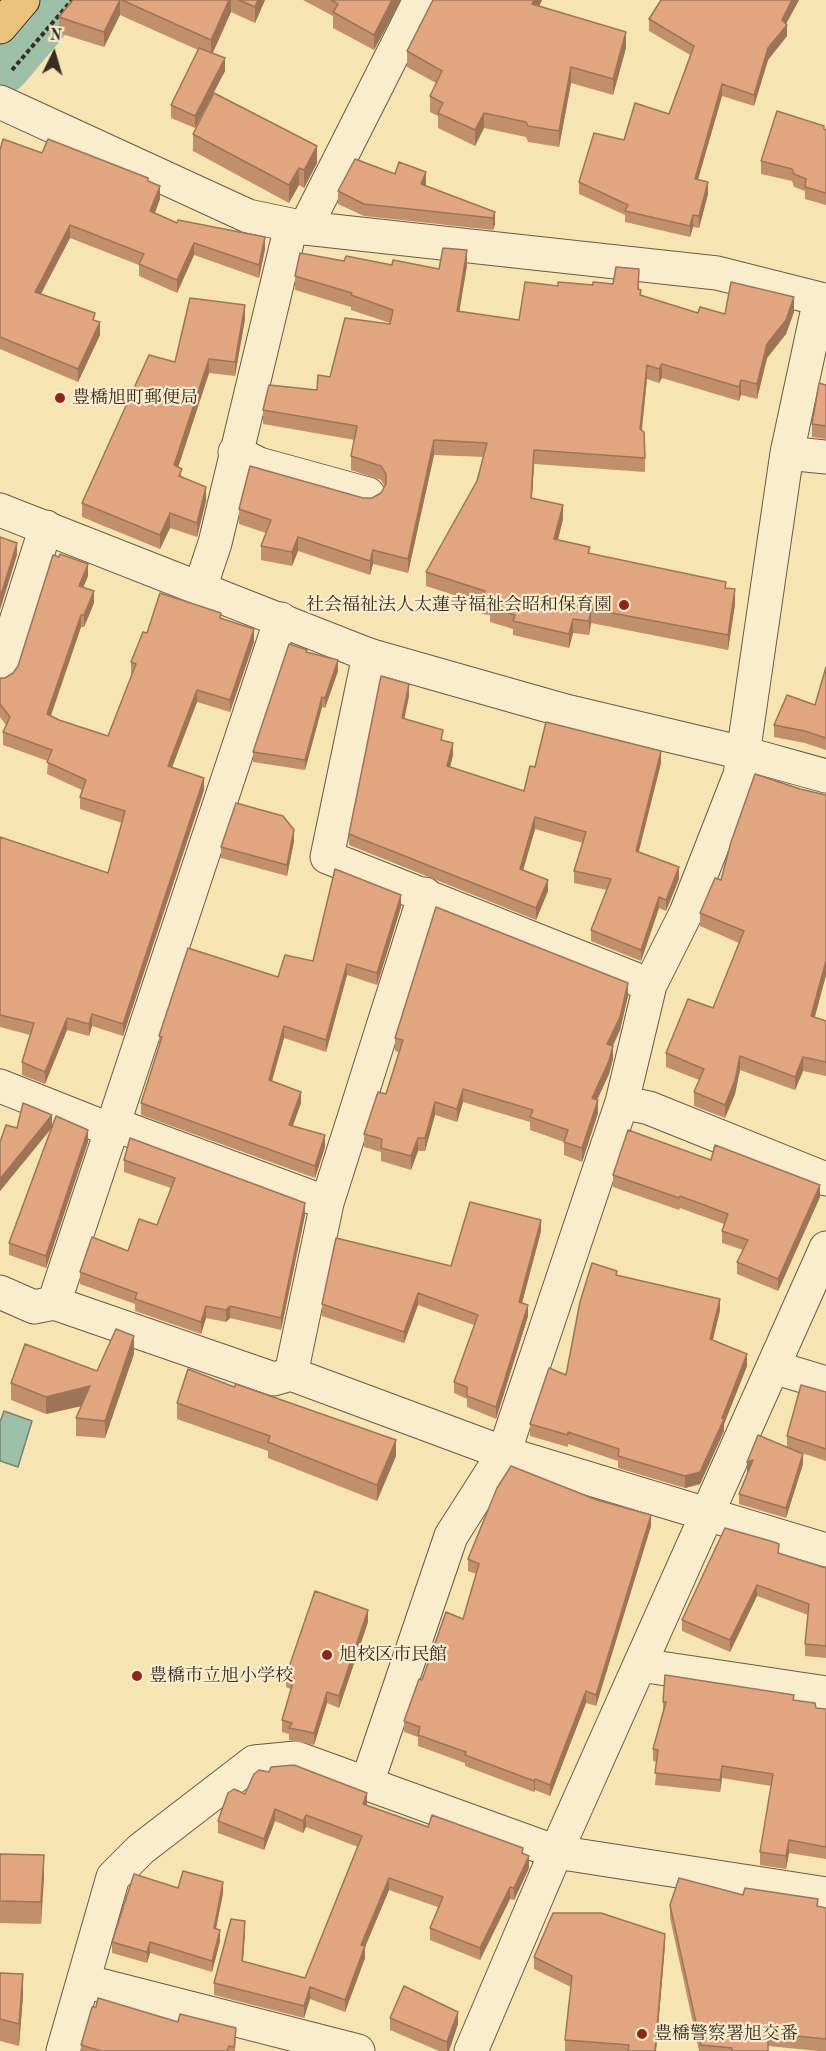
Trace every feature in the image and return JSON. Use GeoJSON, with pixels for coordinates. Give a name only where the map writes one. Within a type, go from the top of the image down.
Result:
{"type":"FeatureCollection","features":[{"type":"Feature","properties":{"kind":"main road"},"geometry":{"type":"LineString","coordinates":[[0,27],[23,0]]}},
{"type":"Feature","properties":{"kind":"street"},"geometry":{"type":"LineString","coordinates":[[200,588],[215,543],[235,452],[298,227],[420,0]]}},
{"type":"Feature","properties":{"kind":"street"},"geometry":{"type":"LineString","coordinates":[[3,89],[248,216],[298,227],[717,273],[823,292],[787,453],[740,775],[686,913],[650,985],[622,1102],[504,1453],[451,1536],[367,1783]]}},
{"type":"Feature","properties":{"kind":"street"},"geometry":{"type":"LineString","coordinates":[[235,452],[259,464],[368,494]]}},
{"type":"Feature","properties":{"kind":"street"},"geometry":{"type":"LineString","coordinates":[[787,453],[826,457]]}},
{"type":"Feature","properties":{"kind":"street"},"geometry":{"type":"LineString","coordinates":[[0,510],[369,655],[566,711],[743,753],[826,776]]}},
{"type":"Feature","properties":{"kind":"street"},"geometry":{"type":"LineString","coordinates":[[0,672],[46,527]]}},
{"type":"Feature","properties":{"kind":"street"},"geometry":{"type":"LineString","coordinates":[[54,1303],[281,619]]}},
{"type":"Feature","properties":{"kind":"street"},"geometry":{"type":"LineString","coordinates":[[369,655],[327,857],[650,985]]}},
{"type":"Feature","properties":{"kind":"street"},"geometry":{"type":"LineString","coordinates":[[291,1374],[327,1203],[425,894]]}},
{"type":"Feature","properties":{"kind":"street"},"geometry":{"type":"LineString","coordinates":[[0,1086],[327,1203]]}},
{"type":"Feature","properties":{"kind":"street"},"geometry":{"type":"LineString","coordinates":[[622,1102],[649,1108],[826,1179]]}},
{"type":"Feature","properties":{"kind":"street"},"geometry":{"type":"LineString","coordinates":[[471,2051],[556,1852],[826,1248]]}},
{"type":"Feature","properties":{"kind":"street"},"geometry":{"type":"LineString","coordinates":[[0,1292],[34,1307],[54,1303],[274,1379],[291,1374],[504,1453],[826,1550]]}},
{"type":"Feature","properties":{"kind":"street"},"geometry":{"type":"LineString","coordinates":[[773,1367],[826,1383]]}},
{"type":"Feature","properties":{"kind":"street"},"geometry":{"type":"LineString","coordinates":[[640,1665],[826,1693]]}},
{"type":"Feature","properties":{"kind":"street"},"geometry":{"type":"LineString","coordinates":[[63,2051],[113,1877],[141,1849],[254,1762],[296,1758],[556,1852],[826,1894]]}},
{"type":"Feature","properties":{"kind":"street"},"geometry":{"type":"LineString","coordinates":[[84,1980],[358,2051]]}},
{"type":"Feature","properties":{"kind":"path"},"geometry":{"type":"LineString","coordinates":[[3,89],[72,0]]}},
{"type":"Feature","properties":{"kind":"shaded area"},"geometry":{"type":"Polygon","coordinates":[[[4,1411],[32,1421],[18,1467],[0,1461],[0,1422],[4,1411]]]}},
{"type":"Feature","properties":{"kind":"building"},"geometry":{"type":"Polygon","coordinates":[[[73,0],[120,0],[104,32],[59,17],[73,0]]]}},
{"type":"Feature","properties":{"kind":"building"},"geometry":{"type":"Polygon","coordinates":[[[122,0],[229,0],[211,40],[122,0]]]}},
{"type":"Feature","properties":{"kind":"building"},"geometry":{"type":"Polygon","coordinates":[[[239,0],[258,0],[255,7],[239,0]]]}},
{"type":"Feature","properties":{"kind":"building"},"geometry":{"type":"Polygon","coordinates":[[[331,0],[392,0],[374,35],[333,12],[338,4],[331,0]]]}},
{"type":"Feature","properties":{"kind":"building"},"geometry":{"type":"Polygon","coordinates":[[[433,0],[534,0],[532,4],[626,32],[613,79],[571,67],[559,131],[528,126],[526,122],[484,113],[475,130],[438,113],[443,103],[430,96],[442,71],[407,51],[433,0]]]}},
{"type":"Feature","properties":{"kind":"building"},"geometry":{"type":"Polygon","coordinates":[[[661,0],[792,0],[782,20],[787,25],[768,48],[754,95],[722,84],[695,179],[708,182],[699,216],[693,215],[690,226],[625,211],[628,205],[579,182],[594,133],[624,140],[635,103],[669,114],[694,46],[649,19],[661,0]]]}},
{"type":"Feature","properties":{"kind":"building"},"geometry":{"type":"Polygon","coordinates":[[[199,48],[225,58],[195,116],[171,105],[199,48]]]}},
{"type":"Feature","properties":{"kind":"building"},"geometry":{"type":"Polygon","coordinates":[[[214,93],[317,146],[304,170],[299,168],[289,185],[193,134],[214,93]]]}},
{"type":"Feature","properties":{"kind":"building"},"geometry":{"type":"Polygon","coordinates":[[[777,111],[824,126],[826,130],[826,193],[805,187],[806,179],[794,174],[792,169],[761,161],[777,111]]]}},
{"type":"Feature","properties":{"kind":"building"},"geometry":{"type":"Polygon","coordinates":[[[3,139],[42,153],[48,139],[148,178],[148,181],[160,186],[150,211],[177,223],[178,220],[265,237],[259,265],[194,243],[177,280],[139,264],[144,254],[70,225],[35,292],[95,313],[93,320],[100,322],[78,369],[0,337],[0,150],[3,139]]]}},
{"type":"Feature","properties":{"kind":"building"},"geometry":{"type":"Polygon","coordinates":[[[355,159],[395,174],[399,162],[426,172],[421,184],[495,212],[493,218],[364,204],[338,191],[355,159]]]}},
{"type":"Feature","properties":{"kind":"building"},"geometry":{"type":"Polygon","coordinates":[[[443,248],[467,250],[457,311],[519,320],[525,282],[558,286],[558,282],[613,284],[616,267],[639,269],[640,295],[698,313],[700,307],[725,314],[731,282],[794,297],[786,320],[767,344],[757,384],[741,380],[739,387],[662,364],[659,369],[647,365],[640,429],[644,432],[645,458],[534,450],[531,498],[563,505],[554,539],[590,547],[588,553],[726,582],[725,588],[735,589],[728,635],[591,609],[589,621],[573,619],[569,634],[513,621],[515,615],[490,608],[491,601],[482,599],[485,591],[426,572],[477,481],[487,443],[434,440],[408,559],[373,550],[370,561],[298,537],[292,552],[261,546],[271,520],[239,509],[250,466],[363,498],[372,498],[381,493],[386,484],[386,474],[381,466],[351,456],[357,426],[263,410],[269,385],[317,390],[318,375],[330,377],[345,318],[390,324],[393,310],[351,295],[352,293],[295,276],[300,253],[344,261],[346,256],[392,265],[393,260],[439,269],[443,248]]]}},
{"type":"Feature","properties":{"kind":"building"},"geometry":{"type":"Polygon","coordinates":[[[190,298],[245,305],[235,362],[209,359],[174,465],[182,469],[179,476],[206,487],[197,523],[170,513],[160,535],[82,503],[149,355],[175,362],[190,298]]]}},
{"type":"Feature","properties":{"kind":"building"},"geometry":{"type":"Polygon","coordinates":[[[819,383],[826,385],[826,426],[812,424],[819,383]]]}},
{"type":"Feature","properties":{"kind":"building"},"geometry":{"type":"Polygon","coordinates":[[[0,537],[17,543],[0,598],[0,537]]]}},
{"type":"Feature","properties":{"kind":"building"},"geometry":{"type":"Polygon","coordinates":[[[60,554],[88,564],[79,586],[94,591],[84,615],[81,615],[47,714],[59,720],[108,736],[136,664],[131,662],[143,632],[147,633],[160,593],[221,613],[220,618],[254,629],[230,700],[197,690],[168,766],[204,778],[123,1024],[92,1014],[89,1024],[67,1018],[45,1072],[22,1062],[34,1023],[0,1015],[0,837],[108,873],[125,811],[80,797],[86,780],[47,762],[52,750],[3,732],[10,717],[0,704],[0,678],[13,673],[18,666],[53,555],[59,557],[60,554]]]}},
{"type":"Feature","properties":{"kind":"building"},"geometry":{"type":"Polygon","coordinates":[[[289,644],[307,650],[306,652],[338,660],[325,698],[322,697],[305,760],[253,752],[289,644]]]}},
{"type":"Feature","properties":{"kind":"building"},"geometry":{"type":"Polygon","coordinates":[[[826,667],[826,738],[774,725],[787,695],[815,705],[826,667]]]}},
{"type":"Feature","properties":{"kind":"building"},"geometry":{"type":"Polygon","coordinates":[[[381,676],[409,684],[402,718],[443,730],[441,740],[453,743],[447,766],[524,791],[530,766],[535,767],[546,722],[661,751],[636,851],[679,867],[666,900],[659,897],[641,950],[591,930],[611,879],[574,871],[586,832],[535,817],[520,869],[548,880],[536,908],[349,834],[381,676]]]}},
{"type":"Feature","properties":{"kind":"building"},"geometry":{"type":"Polygon","coordinates":[[[755,774],[826,795],[826,961],[811,1016],[826,1021],[826,1062],[803,1057],[795,1077],[740,1056],[735,1080],[725,1105],[694,1092],[704,1069],[666,1053],[688,999],[713,1008],[744,931],[700,913],[715,878],[721,880],[731,842],[755,774]]]}},
{"type":"Feature","properties":{"kind":"building"},"geometry":{"type":"Polygon","coordinates":[[[236,803],[283,816],[294,830],[287,865],[221,847],[236,803]]]}},
{"type":"Feature","properties":{"kind":"building"},"geometry":{"type":"Polygon","coordinates":[[[335,869],[401,895],[377,973],[347,964],[326,1040],[284,1026],[269,1080],[301,1092],[289,1125],[325,1135],[315,1166],[141,1103],[162,1037],[159,1036],[188,948],[278,977],[285,955],[313,961],[335,869]]]}},
{"type":"Feature","properties":{"kind":"building"},"geometry":{"type":"Polygon","coordinates":[[[436,907],[628,983],[620,1017],[607,1044],[613,1046],[609,1061],[592,1098],[598,1100],[582,1148],[564,1142],[568,1130],[530,1117],[533,1110],[463,1089],[457,1109],[435,1102],[425,1138],[418,1138],[411,1156],[381,1148],[382,1139],[364,1134],[378,1092],[386,1094],[403,1040],[395,1038],[436,907]]]}},
{"type":"Feature","properties":{"kind":"building"},"geometry":{"type":"Polygon","coordinates":[[[23,1103],[52,1115],[0,1179],[0,1142],[6,1125],[17,1128],[23,1103]]]}},
{"type":"Feature","properties":{"kind":"building"},"geometry":{"type":"Polygon","coordinates":[[[56,1116],[88,1130],[46,1256],[9,1243],[56,1116]]]}},
{"type":"Feature","properties":{"kind":"building"},"geometry":{"type":"Polygon","coordinates":[[[628,1130],[711,1160],[715,1145],[820,1185],[778,1279],[737,1262],[748,1240],[722,1231],[728,1214],[613,1175],[628,1130]]]}},
{"type":"Feature","properties":{"kind":"building"},"geometry":{"type":"Polygon","coordinates":[[[130,1138],[305,1203],[281,1318],[230,1306],[226,1310],[206,1306],[201,1322],[135,1299],[137,1293],[80,1272],[92,1237],[128,1251],[139,1219],[157,1225],[175,1178],[124,1160],[130,1138]]]}},
{"type":"Feature","properties":{"kind":"building"},"geometry":{"type":"Polygon","coordinates":[[[470,1202],[541,1220],[519,1302],[528,1305],[496,1407],[467,1396],[467,1387],[454,1382],[478,1315],[418,1293],[404,1332],[322,1304],[336,1238],[451,1266],[470,1202]]]}},
{"type":"Feature","properties":{"kind":"building"},"geometry":{"type":"Polygon","coordinates":[[[592,1263],[617,1271],[616,1275],[720,1299],[710,1339],[747,1354],[722,1418],[724,1419],[700,1472],[685,1476],[618,1456],[619,1449],[568,1432],[568,1435],[530,1424],[549,1368],[566,1375],[580,1302],[592,1263]]]}},
{"type":"Feature","properties":{"kind":"building"},"geometry":{"type":"Polygon","coordinates":[[[116,1329],[134,1336],[105,1421],[76,1418],[90,1386],[46,1397],[11,1383],[25,1344],[97,1371],[116,1329]]]}},
{"type":"Feature","properties":{"kind":"building"},"geometry":{"type":"Polygon","coordinates":[[[188,1369],[234,1387],[236,1384],[396,1440],[377,1485],[268,1442],[270,1436],[177,1403],[188,1369]]]}},
{"type":"Feature","properties":{"kind":"building"},"geometry":{"type":"Polygon","coordinates":[[[801,1385],[826,1392],[826,1449],[787,1436],[801,1385]]]}},
{"type":"Feature","properties":{"kind":"building"},"geometry":{"type":"Polygon","coordinates":[[[758,1435],[803,1454],[786,1508],[739,1494],[753,1460],[747,1462],[758,1435]]]}},
{"type":"Feature","properties":{"kind":"building"},"geometry":{"type":"Polygon","coordinates":[[[511,1466],[597,1500],[651,1515],[596,1695],[586,1691],[550,1785],[465,1755],[466,1752],[418,1735],[420,1727],[404,1721],[419,1679],[422,1680],[446,1612],[463,1619],[479,1564],[468,1559],[497,1488],[511,1466]]]}},
{"type":"Feature","properties":{"kind":"building"},"geometry":{"type":"Polygon","coordinates":[[[725,1528],[774,1542],[779,1544],[778,1553],[826,1568],[826,1646],[805,1644],[809,1604],[757,1585],[730,1640],[682,1620],[725,1528]]]}},
{"type":"Feature","properties":{"kind":"building","name":"旭校区市民館"},"geometry":{"type":"Polygon","coordinates":[[[315,1591],[368,1610],[339,1696],[327,1692],[314,1733],[289,1728],[292,1723],[282,1720],[294,1679],[286,1676],[315,1591]]]}},
{"type":"Feature","properties":{"kind":"building"},"geometry":{"type":"Polygon","coordinates":[[[665,1675],[794,1695],[793,1700],[815,1703],[816,1708],[826,1709],[826,1847],[789,1840],[786,1856],[760,1852],[773,1774],[722,1766],[720,1780],[655,1773],[658,1750],[653,1749],[666,1702],[663,1702],[665,1675]]]}},
{"type":"Feature","properties":{"kind":"building"},"geometry":{"type":"Polygon","coordinates":[[[294,1765],[367,1793],[363,1804],[428,1827],[432,1815],[523,1848],[522,1853],[529,1856],[514,1888],[510,1887],[480,1948],[430,1928],[443,1897],[389,1878],[361,1945],[365,1946],[345,2000],[310,1987],[304,2006],[214,1983],[231,1919],[245,1921],[242,1961],[305,1978],[362,1836],[306,1815],[303,1821],[275,1809],[264,1839],[218,1821],[228,1793],[234,1789],[245,1794],[254,1774],[259,1770],[269,1772],[271,1767],[294,1765]]]}},
{"type":"Feature","properties":{"kind":"building"},"geometry":{"type":"Polygon","coordinates":[[[0,1854],[44,1855],[41,1902],[0,1901],[0,1854]]]}},
{"type":"Feature","properties":{"kind":"building"},"geometry":{"type":"Polygon","coordinates":[[[183,1871],[223,1882],[214,1928],[220,1930],[212,1961],[150,1942],[147,1952],[112,1942],[134,1874],[178,1888],[183,1871]]]}},
{"type":"Feature","properties":{"kind":"building"},"geometry":{"type":"Polygon","coordinates":[[[679,1878],[743,1895],[745,1888],[818,1899],[817,1906],[826,1908],[826,2039],[768,2033],[768,2051],[732,2051],[732,2048],[701,2045],[670,1905],[679,1878]]]}},
{"type":"Feature","properties":{"kind":"building"},"geometry":{"type":"Polygon","coordinates":[[[553,1913],[601,1913],[665,1934],[655,2051],[628,2051],[629,2045],[565,2040],[572,1976],[534,1957],[553,1913]]]}},
{"type":"Feature","properties":{"kind":"building"},"geometry":{"type":"Polygon","coordinates":[[[0,1973],[23,1974],[19,2024],[0,2019],[0,1973]]]}},
{"type":"Feature","properties":{"kind":"building"},"geometry":{"type":"Polygon","coordinates":[[[404,1986],[458,2012],[447,2042],[390,2018],[404,1986]]]}},
{"type":"Feature","properties":{"kind":"building"},"geometry":{"type":"Polygon","coordinates":[[[98,1998],[178,2022],[180,2014],[236,2028],[234,2047],[229,2046],[227,2051],[101,2051],[81,2045],[92,2007],[96,2007],[98,1998]]]}},
{"type":"Feature","properties":{"kind":"waterway"},"geometry":{"type":"LineString","coordinates":[[0,64],[54,0]]}},
{"type":"Feature","properties":{"kind":"place","name":"豊橋旭町郵便局"},"geometry":{"type":"Point","coordinates":[60,398]}},
{"type":"Feature","properties":{"kind":"place","name":"社会福祉法人太蓮寺福祉会昭和保育園"},"geometry":{"type":"Point","coordinates":[624,605]}},
{"type":"Feature","properties":{"kind":"place","name":"旭校区市民館"},"geometry":{"type":"Point","coordinates":[327,1655]}},
{"type":"Feature","properties":{"kind":"place","name":"豊橋市立旭小学校"},"geometry":{"type":"Point","coordinates":[137,1676]}},
{"type":"Feature","properties":{"kind":"place","name":"豊橋警察署旭交番"},"geometry":{"type":"Point","coordinates":[642,2034]}}]}
